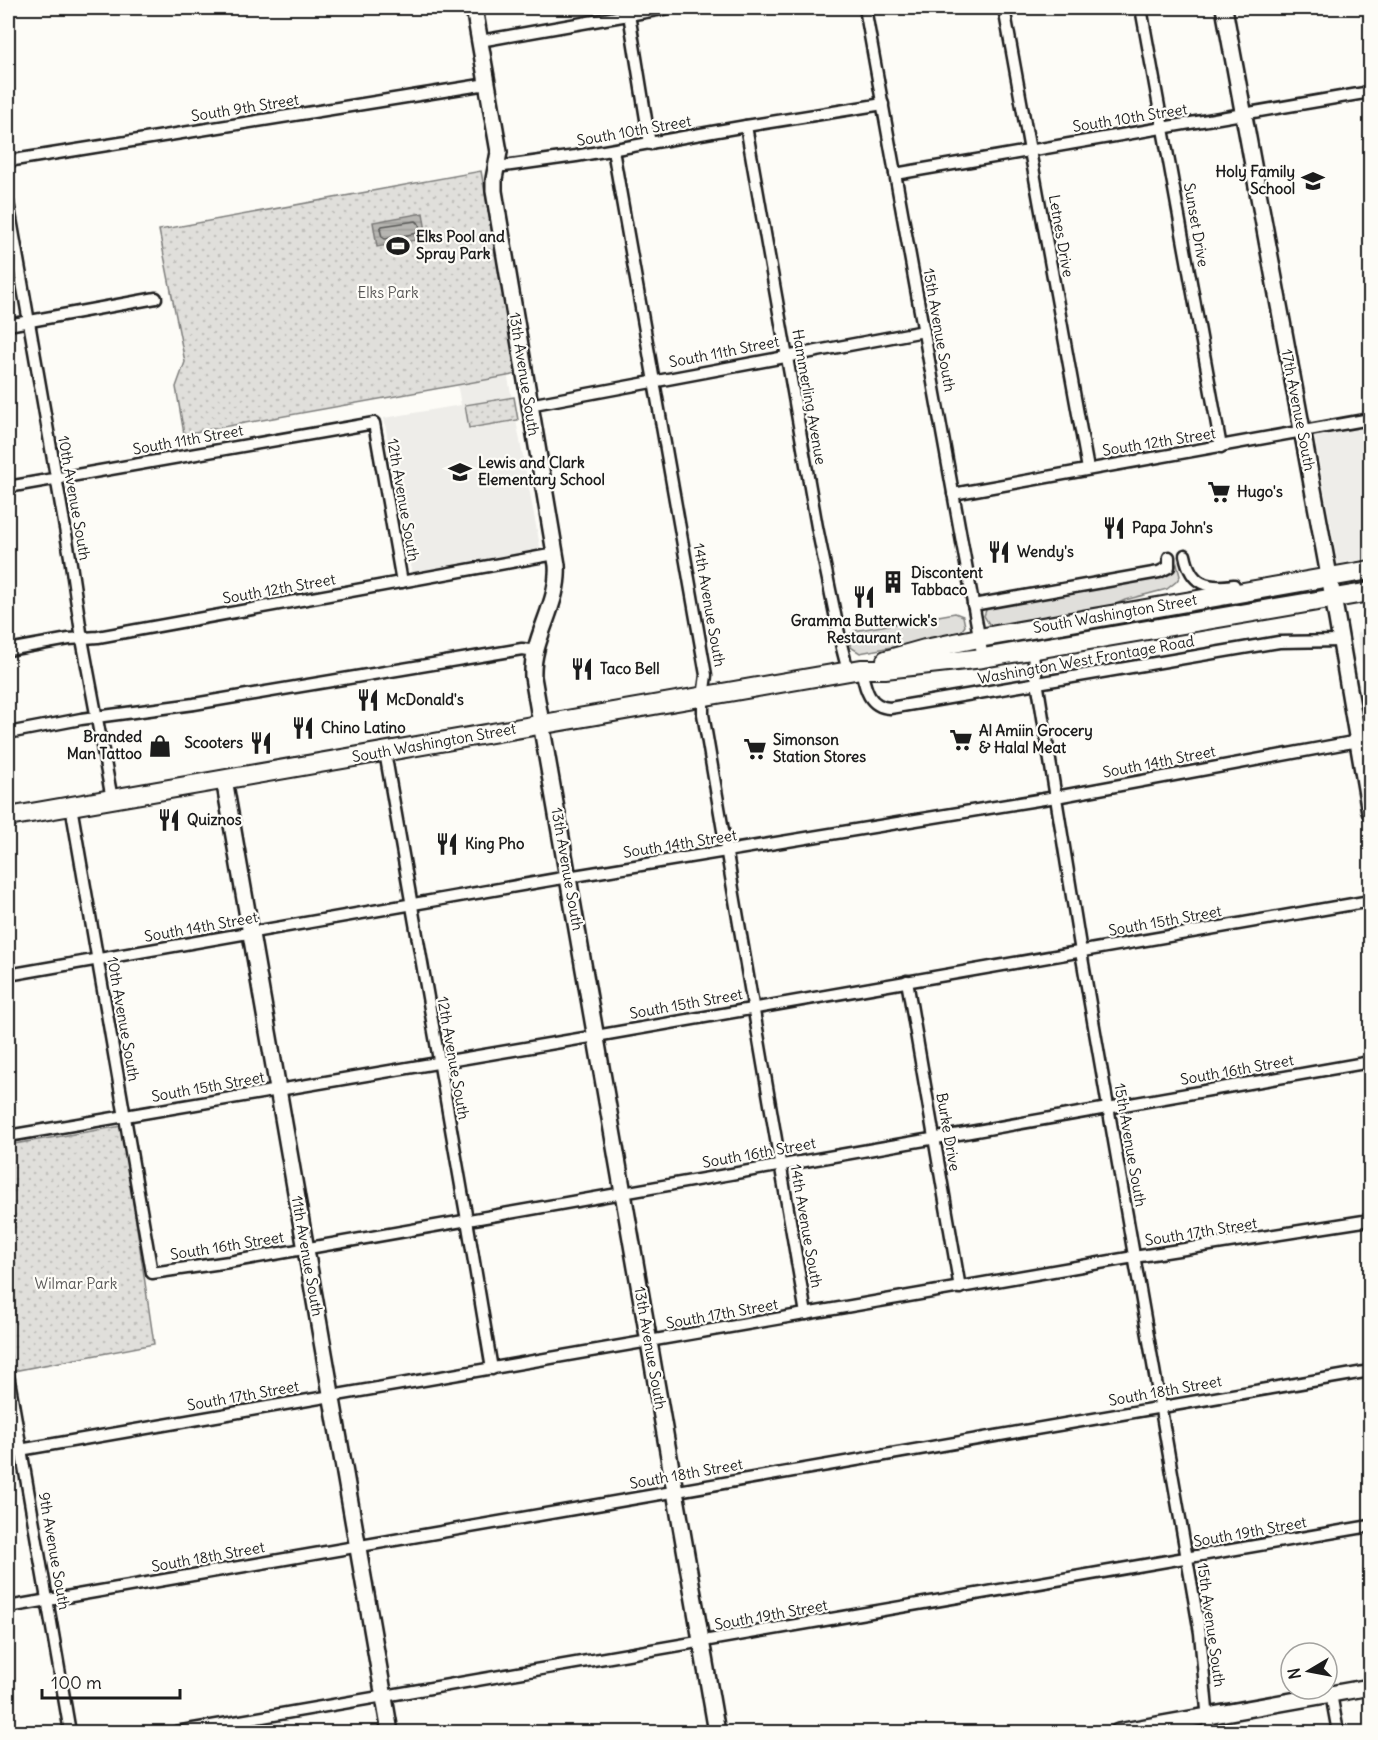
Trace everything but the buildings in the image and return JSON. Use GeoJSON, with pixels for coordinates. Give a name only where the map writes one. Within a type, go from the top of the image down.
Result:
{"type":"FeatureCollection","features":[{"type":"Feature","properties":{"kind":"main road","name":"South Washington Street"},"geometry":{"type":"LineString","coordinates":[[8,817],[855,670],[925,649],[979,638],[1371,570]]}},
{"type":"Feature","properties":{"kind":"main road","name":"South Washington Street"},"geometry":{"type":"LineString","coordinates":[[855,670],[885,669],[983,658],[1371,592]]}},
{"type":"Feature","properties":{"kind":"street","name":"13th Avenue South"},"geometry":{"type":"LineString","coordinates":[[474,8],[500,152],[494,179],[494,191],[558,576],[557,586],[536,651],[534,677],[717,1732]]}},
{"type":"Feature","properties":{"kind":"street"},"geometry":{"type":"LineString","coordinates":[[480,41],[628,11],[668,8]]}},
{"type":"Feature","properties":{"kind":"street","name":"15th Avenue South"},"geometry":{"type":"LineString","coordinates":[[866,8],[983,658]]}},
{"type":"Feature","properties":{"kind":"street","name":"Letnes Drive"},"geometry":{"type":"LineString","coordinates":[[1004,8],[1088,469]]}},
{"type":"Feature","properties":{"kind":"street","name":"Sunset Drive"},"geometry":{"type":"LineString","coordinates":[[1141,8],[1221,447]]}},
{"type":"Feature","properties":{"kind":"street","name":"17th Avenue South"},"geometry":{"type":"LineString","coordinates":[[1224,8],[1371,812]]}},
{"type":"Feature","properties":{"kind":"street"},"geometry":{"type":"LineString","coordinates":[[628,11],[650,144]]}},
{"type":"Feature","properties":{"kind":"street","name":"South 9th Street"},"geometry":{"type":"LineString","coordinates":[[8,162],[488,84]]}},
{"type":"Feature","properties":{"kind":"street","name":"South 10th Street"},"geometry":{"type":"LineString","coordinates":[[895,174],[1371,92]]}},
{"type":"Feature","properties":{"kind":"street","name":"South 10th Street"},"geometry":{"type":"LineString","coordinates":[[497,167],[883,105]]}},
{"type":"Feature","properties":{"kind":"street","name":"Hammerling Avenue"},"geometry":{"type":"LineString","coordinates":[[746,126],[817,527],[842,648],[855,670]]}},
{"type":"Feature","properties":{"kind":"street","name":"14th Avenue South"},"geometry":{"type":"LineString","coordinates":[[613,150],[706,675],[703,714],[806,1314]]}},
{"type":"Feature","properties":{"kind":"street","name":"10th Avenue South"},"geometry":{"type":"LineString","coordinates":[[8,202],[82,639],[112,799]]}},
{"type":"Feature","properties":{"kind":"street"},"geometry":{"type":"LineString","coordinates":[[8,325],[156,298]]}},
{"type":"Feature","properties":{"kind":"street","name":"South 11th Street"},"geometry":{"type":"LineString","coordinates":[[529,405],[924,331]]}},
{"type":"Feature","properties":{"kind":"street","name":"South 12th Street"},"geometry":{"type":"LineString","coordinates":[[953,494],[1371,419]]}},
{"type":"Feature","properties":{"kind":"street","name":"South 11th Street"},"geometry":{"type":"LineString","coordinates":[[8,487],[374,423]]}},
{"type":"Feature","properties":{"kind":"street","name":"12th Avenue South"},"geometry":{"type":"LineString","coordinates":[[374,423],[402,582]]}},
{"type":"Feature","properties":{"kind":"street","name":"South 12th Street"},"geometry":{"type":"LineString","coordinates":[[8,650],[69,639],[82,639],[555,555]]}},
{"type":"Feature","properties":{"kind":"street"},"geometry":{"type":"LineString","coordinates":[[1185,555],[1194,577],[1208,586],[1222,587],[1261,581],[1279,585]]}},
{"type":"Feature","properties":{"kind":"street"},"geometry":{"type":"LineString","coordinates":[[973,605],[1164,571],[1169,567],[1169,557]]}},
{"type":"Feature","properties":{"kind":"street","name":"Washington West Frontage Road"},"geometry":{"type":"LineString","coordinates":[[855,670],[873,701],[883,708],[890,708],[1279,642],[1341,641]]}},
{"type":"Feature","properties":{"kind":"street"},"geometry":{"type":"LineString","coordinates":[[8,733],[522,649],[536,651]]}},
{"type":"Feature","properties":{"kind":"street","name":"15th Avenue South"},"geometry":{"type":"LineString","coordinates":[[1032,650],[1081,952],[1200,1633],[1209,1732]]}},
{"type":"Feature","properties":{"kind":"street","name":"South 14th Street"},"geometry":{"type":"LineString","coordinates":[[8,975],[568,878],[1056,797],[1358,741]]}},
{"type":"Feature","properties":{"kind":"street","name":"12th Avenue South"},"geometry":{"type":"LineString","coordinates":[[385,752],[492,1369]]}},
{"type":"Feature","properties":{"kind":"street","name":"11th Avenue South"},"geometry":{"type":"LineString","coordinates":[[224,779],[390,1732]]}},
{"type":"Feature","properties":{"kind":"street","name":"10th Avenue South"},"geometry":{"type":"LineString","coordinates":[[71,806],[152,1273]]}},
{"type":"Feature","properties":{"kind":"street","name":"South 15th Street"},"geometry":{"type":"LineString","coordinates":[[8,1136],[1371,901]]}},
{"type":"Feature","properties":{"kind":"street","name":"Burke Drive"},"geometry":{"type":"LineString","coordinates":[[907,981],[960,1288]]}},
{"type":"Feature","properties":{"kind":"street","name":"South 16th Street"},"geometry":{"type":"LineString","coordinates":[[152,1273],[229,1262],[1371,1062]]}},
{"type":"Feature","properties":{"kind":"street","name":"South 17th Street"},"geometry":{"type":"LineString","coordinates":[[8,1452],[1134,1257],[1371,1220]]}},
{"type":"Feature","properties":{"kind":"street","name":"South 18th Street"},"geometry":{"type":"LineString","coordinates":[[8,1607],[1371,1371]]}},
{"type":"Feature","properties":{"kind":"street","name":"9th Avenue South"},"geometry":{"type":"LineString","coordinates":[[8,1374],[70,1732]]}},
{"type":"Feature","properties":{"kind":"street","name":"South 19th Street"},"geometry":{"type":"LineString","coordinates":[[176,1732],[1371,1526]]}},
{"type":"Feature","properties":{"kind":"street"},"geometry":{"type":"LineString","coordinates":[[1339,1693],[1371,1688]]}},
{"type":"Feature","properties":{"kind":"street"},"geometry":{"type":"LineString","coordinates":[[1118,1732],[1294,1701]]}},
{"type":"Feature","properties":{"kind":"street"},"geometry":{"type":"LineString","coordinates":[[1332,1701],[1338,1732]]}},
{"type":"Feature","properties":{"kind":"shaded area","name":"Lewis and Clark Elementary School"},"geometry":{"type":"Polygon","coordinates":[[[491,288],[542,557],[413,581],[384,418],[461,405],[441,295],[491,288]]]}},
{"type":"Feature","properties":{"kind":"shaded area"},"geometry":{"type":"Polygon","coordinates":[[[1370,424],[1370,558],[1338,564],[1314,434],[1370,424]]]}},
{"type":"Feature","properties":{"kind":"shaded area"},"geometry":{"type":"Polygon","coordinates":[[[1370,631],[1370,713],[1357,633],[1370,631]]]}},
{"type":"Feature","properties":{"kind":"green space","name":"Elks Park"},"geometry":{"type":"Polygon","coordinates":[[[481,171],[518,374],[184,434],[176,387],[185,362],[159,230],[481,171]]]}},
{"type":"Feature","properties":{"kind":"green space"},"geometry":{"type":"Polygon","coordinates":[[[514,397],[518,420],[469,428],[465,405],[514,397]]]}},
{"type":"Feature","properties":{"kind":"green space"},"geometry":{"type":"Polygon","coordinates":[[[1177,564],[1180,576],[1167,589],[1125,600],[1103,610],[996,628],[989,624],[984,616],[986,610],[991,606],[1166,576],[1173,572],[1177,564]]]}},
{"type":"Feature","properties":{"kind":"green space"},"geometry":{"type":"Polygon","coordinates":[[[955,613],[963,616],[965,626],[959,634],[860,653],[852,648],[848,641],[854,631],[955,613]]]}},
{"type":"Feature","properties":{"kind":"green space","name":"Wilmar Park"},"geometry":{"type":"Polygon","coordinates":[[[122,1126],[154,1344],[13,1371],[8,1337],[8,1145],[122,1126]]]}},
{"type":"Feature","properties":{"kind":"water"},"geometry":{"type":"Polygon","coordinates":[[[423,213],[427,238],[377,247],[373,222],[423,213]]]}},
{"type":"Feature","properties":{"kind":"place","name":"Holy Family School"},"geometry":{"type":"Point","coordinates":[1313,181]}},
{"type":"Feature","properties":{"kind":"place","name":"Elks Pool and Spray Park"},"geometry":{"type":"Point","coordinates":[398,246]}},
{"type":"Feature","properties":{"kind":"place","name":"Lewis and Clark Elementary School"},"geometry":{"type":"Point","coordinates":[460,472]}},
{"type":"Feature","properties":{"kind":"place","name":"Hugo's"},"geometry":{"type":"Point","coordinates":[1219,492]}},
{"type":"Feature","properties":{"kind":"place","name":"Papa John's"},"geometry":{"type":"Point","coordinates":[1114,528]}},
{"type":"Feature","properties":{"kind":"place","name":"Wendy's"},"geometry":{"type":"Point","coordinates":[999,552]}},
{"type":"Feature","properties":{"kind":"place","name":"Discontent Tabbaco"},"geometry":{"type":"Point","coordinates":[893,582]}},
{"type":"Feature","properties":{"kind":"place","name":"Gramma Butterwick's Restaurant"},"geometry":{"type":"Point","coordinates":[864,597]}},
{"type":"Feature","properties":{"kind":"place","name":"Taco Bell"},"geometry":{"type":"Point","coordinates":[582,669]}},
{"type":"Feature","properties":{"kind":"place","name":"McDonald's"},"geometry":{"type":"Point","coordinates":[368,700]}},
{"type":"Feature","properties":{"kind":"place","name":"Chino Latino"},"geometry":{"type":"Point","coordinates":[303,728]}},
{"type":"Feature","properties":{"kind":"place","name":"Al Amiin Grocery & Halal Meat"},"geometry":{"type":"Point","coordinates":[961,740]}},
{"type":"Feature","properties":{"kind":"place","name":"Scooters"},"geometry":{"type":"Point","coordinates":[261,743]}},
{"type":"Feature","properties":{"kind":"place","name":"Branded Man Tattoo"},"geometry":{"type":"Point","coordinates":[160,746]}},
{"type":"Feature","properties":{"kind":"place","name":"Simonson Station Stores"},"geometry":{"type":"Point","coordinates":[755,749]}},
{"type":"Feature","properties":{"kind":"place","name":"Quiznos"},"geometry":{"type":"Point","coordinates":[169,820]}},
{"type":"Feature","properties":{"kind":"place","name":"King Pho"},"geometry":{"type":"Point","coordinates":[447,844]}}]}
